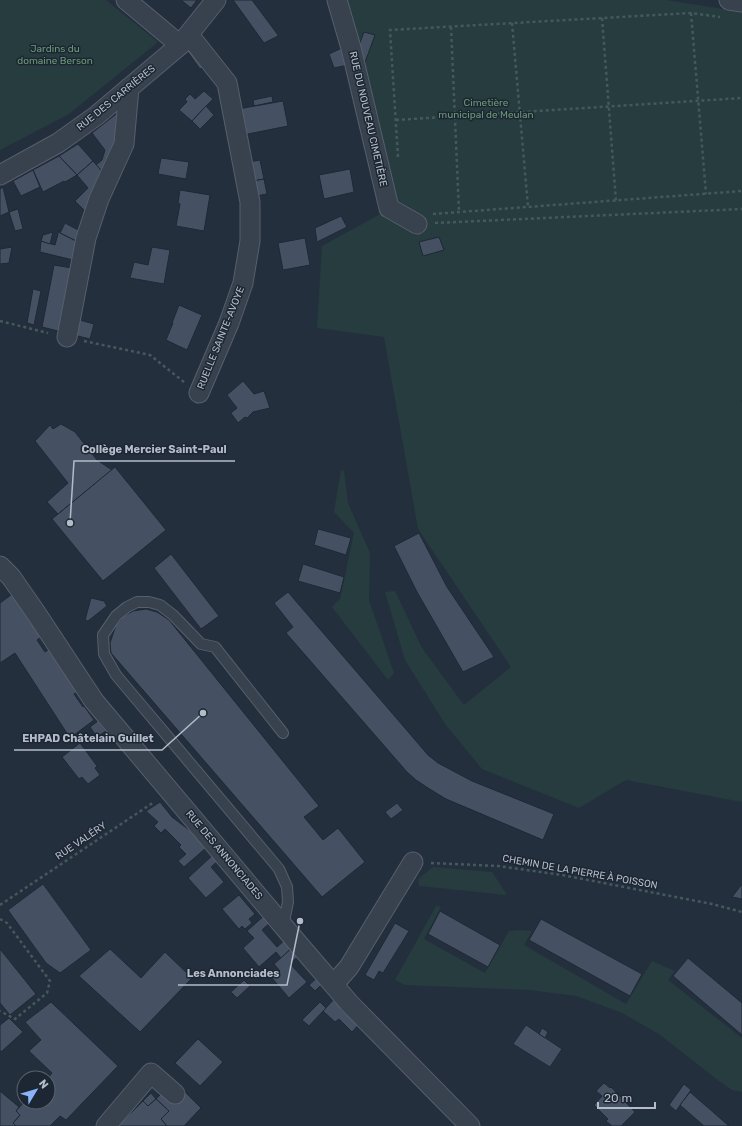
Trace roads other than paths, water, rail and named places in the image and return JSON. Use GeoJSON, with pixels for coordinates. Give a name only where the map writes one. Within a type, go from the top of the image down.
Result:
{"type":"FeatureCollection","features":[{"type":"Feature","properties":{"kind":"street","name":"RUELLE SAINTE-AVOYE"},"geometry":{"type":"LineString","coordinates":[[126,0],[185,40],[227,83],[250,202],[250,241],[243,283],[229,323],[199,394]]}},
{"type":"Feature","properties":{"kind":"street","name":"RUE DES CARRIÈRES"},"geometry":{"type":"LineString","coordinates":[[0,175],[58,143],[96,116],[185,40],[216,0]]}},
{"type":"Feature","properties":{"kind":"street","name":"RUE DU NOUVEAU CIMETIÈRE"},"geometry":{"type":"LineString","coordinates":[[337,0],[351,48],[389,208],[422,219]]}},
{"type":"Feature","properties":{"kind":"street"},"geometry":{"type":"LineString","coordinates":[[729,0],[742,2]]}},
{"type":"Feature","properties":{"kind":"street"},"geometry":{"type":"LineString","coordinates":[[67,337],[86,238],[99,199],[124,144],[129,88]]}},
{"type":"Feature","properties":{"kind":"street","name":"RUE DES ANNONCIADES"},"geometry":{"type":"LineString","coordinates":[[0,566],[11,577],[94,701],[350,1004],[470,1126]]}},
{"type":"Feature","properties":{"kind":"street"},"geometry":{"type":"LineString","coordinates":[[334,984],[348,967],[413,862]]}},
{"type":"Feature","properties":{"kind":"street"},"geometry":{"type":"LineString","coordinates":[[106,1126],[151,1073],[175,1094]]}},
{"type":"Feature","properties":{"kind":"lane"},"geometry":{"type":"LineString","coordinates":[[283,926],[288,902],[287,887],[279,869],[116,675],[104,654],[103,635],[116,616],[136,602],[149,602],[160,605],[173,615],[201,644],[215,647],[284,733]]}},
{"type":"Feature","properties":{"kind":"place","name":"Collège Mercier Saint-Paul"},"geometry":{"type":"Point","coordinates":[70,523]}},
{"type":"Feature","properties":{"kind":"place","name":"EHPAD Châtelain Guillet"},"geometry":{"type":"Point","coordinates":[203,713]}},
{"type":"Feature","properties":{"kind":"place","name":"Les Annonciades"},"geometry":{"type":"Point","coordinates":[300,921]}},
{"type":"Feature","properties":{"kind":"park label","name":"Jardins du domaine Berson"},"geometry":{"type":"Point","coordinates":[55,54]}},
{"type":"Feature","properties":{"kind":"park label","name":"Cimetière municipal de Meulan"},"geometry":{"type":"Point","coordinates":[486,108]}}]}
